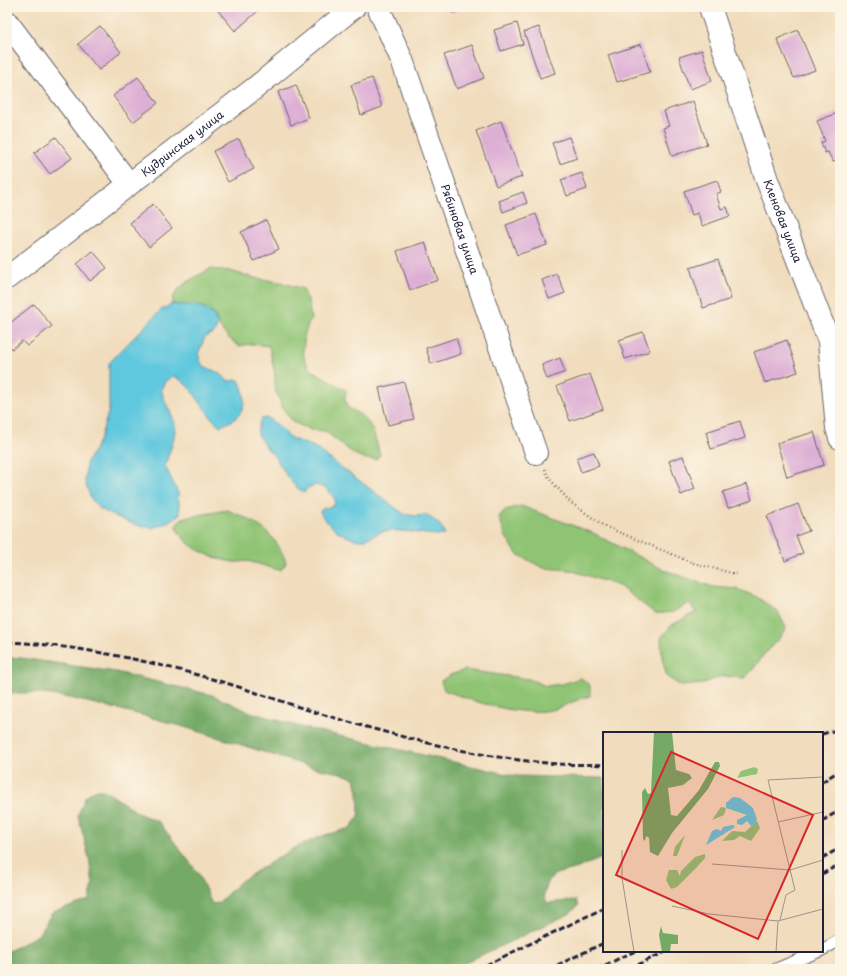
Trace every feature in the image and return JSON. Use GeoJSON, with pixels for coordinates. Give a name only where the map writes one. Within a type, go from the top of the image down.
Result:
{"type":"FeatureCollection","features":[{"type":"Feature","properties":{"kind":"street","name":"Кудринская улица"},"geometry":{"type":"LineString","coordinates":[[7,278],[254,88],[354,7]]}},
{"type":"Feature","properties":{"kind":"street","name":"Рябиновая улица"},"geometry":{"type":"LineString","coordinates":[[378,7],[402,60],[536,453]]}},
{"type":"Feature","properties":{"kind":"street","name":"Кленовая улица"},"geometry":{"type":"LineString","coordinates":[[710,7],[767,180],[829,342],[837,428],[840,438]]}},
{"type":"Feature","properties":{"kind":"street"},"geometry":{"type":"LineString","coordinates":[[7,22],[130,184]]}},
{"type":"Feature","properties":{"kind":"lane"},"geometry":{"type":"LineString","coordinates":[[823,950],[840,940]]}},
{"type":"Feature","properties":{"kind":"lane"},"geometry":{"type":"LineString","coordinates":[[776,969],[818,952]]}},
{"type":"Feature","properties":{"kind":"path"},"geometry":{"type":"LineString","coordinates":[[536,453],[549,478],[570,502],[604,526],[693,563],[739,575]]}},
{"type":"Feature","properties":{"kind":"green space"},"geometry":{"type":"Polygon","coordinates":[[[210,269],[230,271],[254,278],[280,282],[303,289],[308,300],[311,318],[305,333],[303,351],[305,361],[310,369],[346,390],[345,400],[348,408],[363,417],[371,427],[380,455],[376,459],[366,459],[354,454],[325,431],[311,430],[293,422],[282,407],[275,389],[275,375],[269,346],[251,344],[239,346],[224,332],[218,324],[214,314],[188,306],[172,304],[176,292],[180,288],[210,269]]]}},
{"type":"Feature","properties":{"kind":"green space"},"geometry":{"type":"Polygon","coordinates":[[[521,506],[593,533],[664,570],[713,587],[737,589],[757,597],[778,612],[786,628],[752,671],[744,678],[722,676],[702,684],[681,686],[667,677],[662,658],[661,638],[672,625],[696,612],[689,603],[673,612],[656,614],[619,586],[570,570],[543,568],[517,554],[506,537],[499,517],[505,510],[521,506]]]}},
{"type":"Feature","properties":{"kind":"green space"},"geometry":{"type":"Polygon","coordinates":[[[227,510],[255,523],[277,543],[286,563],[281,570],[273,569],[249,561],[233,562],[208,555],[192,546],[185,540],[176,526],[182,518],[227,510]]]}},
{"type":"Feature","properties":{"kind":"green space"},"geometry":{"type":"Polygon","coordinates":[[[7,658],[21,658],[116,672],[212,695],[250,712],[305,728],[515,776],[603,778],[603,857],[578,868],[556,874],[548,882],[544,895],[547,903],[576,900],[578,906],[569,914],[452,969],[7,969],[7,952],[38,935],[52,913],[89,900],[93,885],[89,858],[78,815],[85,797],[94,790],[104,790],[140,814],[159,822],[198,873],[212,904],[218,903],[241,881],[292,849],[322,836],[350,828],[359,816],[358,792],[355,779],[341,773],[314,768],[181,726],[127,711],[54,695],[30,693],[7,694],[7,658]]]}},
{"type":"Feature","properties":{"kind":"green space"},"geometry":{"type":"Polygon","coordinates":[[[465,670],[529,679],[546,686],[562,684],[581,678],[590,685],[590,696],[555,709],[542,711],[528,712],[484,704],[444,690],[441,681],[450,675],[465,670]]]}},
{"type":"Feature","properties":{"kind":"water"},"geometry":{"type":"Polygon","coordinates":[[[172,304],[200,307],[210,312],[214,317],[218,325],[214,333],[205,337],[198,354],[202,365],[221,374],[228,381],[239,380],[244,396],[244,403],[243,409],[235,419],[220,426],[208,414],[188,386],[181,380],[174,376],[166,381],[162,387],[162,394],[175,423],[175,430],[165,466],[178,493],[180,514],[166,523],[152,528],[133,524],[99,508],[91,499],[85,482],[86,464],[100,439],[109,410],[109,363],[161,310],[172,304]]]}},
{"type":"Feature","properties":{"kind":"water"},"geometry":{"type":"Polygon","coordinates":[[[267,418],[279,426],[290,438],[314,447],[404,514],[415,516],[426,515],[438,523],[445,535],[384,531],[367,539],[361,540],[343,534],[326,521],[320,511],[324,508],[334,506],[335,499],[326,488],[316,485],[307,488],[304,493],[291,481],[275,457],[261,440],[258,434],[258,426],[261,419],[267,418]]]}},
{"type":"Feature","properties":{"kind":"building"},"geometry":{"type":"Polygon","coordinates":[[[215,7],[255,7],[258,11],[235,31],[215,7]]]}},
{"type":"Feature","properties":{"kind":"building"},"geometry":{"type":"Polygon","coordinates":[[[450,7],[465,7],[452,13],[450,7]]]}},
{"type":"Feature","properties":{"kind":"building"},"geometry":{"type":"Polygon","coordinates":[[[517,23],[523,44],[501,51],[494,30],[517,23]]]}},
{"type":"Feature","properties":{"kind":"building"},"geometry":{"type":"Polygon","coordinates":[[[100,26],[121,52],[99,70],[78,44],[100,26]]]}},
{"type":"Feature","properties":{"kind":"building"},"geometry":{"type":"Polygon","coordinates":[[[539,27],[555,73],[540,78],[524,32],[539,27]]]}},
{"type":"Feature","properties":{"kind":"building"},"geometry":{"type":"Polygon","coordinates":[[[798,30],[815,70],[794,78],[777,39],[798,30]]]}},
{"type":"Feature","properties":{"kind":"building"},"geometry":{"type":"Polygon","coordinates":[[[641,44],[650,72],[617,82],[608,55],[641,44]]]}},
{"type":"Feature","properties":{"kind":"building"},"geometry":{"type":"Polygon","coordinates":[[[472,45],[484,78],[457,89],[444,55],[472,45]]]}},
{"type":"Feature","properties":{"kind":"building"},"geometry":{"type":"Polygon","coordinates":[[[702,50],[712,81],[690,89],[679,57],[702,50]]]}},
{"type":"Feature","properties":{"kind":"building"},"geometry":{"type":"Polygon","coordinates":[[[138,77],[158,103],[133,122],[113,96],[138,77]]]}},
{"type":"Feature","properties":{"kind":"building"},"geometry":{"type":"Polygon","coordinates":[[[372,78],[382,107],[361,115],[351,85],[372,78]]]}},
{"type":"Feature","properties":{"kind":"building"},"geometry":{"type":"Polygon","coordinates":[[[296,85],[309,118],[291,125],[278,92],[296,85]]]}},
{"type":"Feature","properties":{"kind":"building"},"geometry":{"type":"Polygon","coordinates":[[[693,101],[707,144],[672,156],[663,128],[669,126],[664,111],[693,101]]]}},
{"type":"Feature","properties":{"kind":"building"},"geometry":{"type":"Polygon","coordinates":[[[840,112],[840,159],[833,162],[828,152],[825,153],[821,143],[825,141],[817,121],[840,112]]]}},
{"type":"Feature","properties":{"kind":"building"},"geometry":{"type":"Polygon","coordinates":[[[501,121],[522,177],[496,186],[476,131],[501,121]]]}},
{"type":"Feature","properties":{"kind":"building"},"geometry":{"type":"Polygon","coordinates":[[[56,137],[72,158],[50,174],[34,153],[56,137]]]}},
{"type":"Feature","properties":{"kind":"building"},"geometry":{"type":"Polygon","coordinates":[[[569,137],[577,158],[560,164],[552,143],[569,137]]]}},
{"type":"Feature","properties":{"kind":"building"},"geometry":{"type":"Polygon","coordinates":[[[239,139],[254,169],[228,182],[213,151],[239,139]]]}},
{"type":"Feature","properties":{"kind":"building"},"geometry":{"type":"Polygon","coordinates":[[[582,173],[587,189],[567,196],[561,180],[582,173]]]}},
{"type":"Feature","properties":{"kind":"building"},"geometry":{"type":"Polygon","coordinates":[[[717,180],[721,192],[716,194],[721,209],[727,207],[730,216],[702,226],[698,213],[692,215],[684,191],[717,180]]]}},
{"type":"Feature","properties":{"kind":"building"},"geometry":{"type":"Polygon","coordinates":[[[523,192],[527,203],[503,212],[499,201],[523,192]]]}},
{"type":"Feature","properties":{"kind":"building"},"geometry":{"type":"Polygon","coordinates":[[[153,204],[172,228],[149,247],[130,223],[153,204]]]}},
{"type":"Feature","properties":{"kind":"building"},"geometry":{"type":"Polygon","coordinates":[[[536,214],[547,245],[517,255],[506,225],[536,214]]]}},
{"type":"Feature","properties":{"kind":"building"},"geometry":{"type":"Polygon","coordinates":[[[266,220],[279,249],[254,261],[241,232],[266,220]]]}},
{"type":"Feature","properties":{"kind":"building"},"geometry":{"type":"Polygon","coordinates":[[[425,242],[438,280],[410,290],[397,251],[425,242]]]}},
{"type":"Feature","properties":{"kind":"building"},"geometry":{"type":"Polygon","coordinates":[[[93,251],[107,268],[90,281],[77,264],[93,251]]]}},
{"type":"Feature","properties":{"kind":"building"},"geometry":{"type":"Polygon","coordinates":[[[718,259],[731,299],[703,308],[690,268],[718,259]]]}},
{"type":"Feature","properties":{"kind":"building"},"geometry":{"type":"Polygon","coordinates":[[[557,274],[565,293],[549,299],[542,280],[557,274]]]}},
{"type":"Feature","properties":{"kind":"building"},"geometry":{"type":"Polygon","coordinates":[[[34,304],[52,326],[27,346],[22,341],[12,349],[7,342],[7,322],[9,324],[34,304]]]}},
{"type":"Feature","properties":{"kind":"building"},"geometry":{"type":"Polygon","coordinates":[[[643,332],[650,351],[625,359],[619,340],[643,332]]]}},
{"type":"Feature","properties":{"kind":"building"},"geometry":{"type":"Polygon","coordinates":[[[456,338],[461,354],[431,364],[426,348],[456,338]]]}},
{"type":"Feature","properties":{"kind":"building"},"geometry":{"type":"Polygon","coordinates":[[[787,340],[798,372],[765,383],[754,352],[787,340]]]}},
{"type":"Feature","properties":{"kind":"building"},"geometry":{"type":"Polygon","coordinates":[[[560,358],[565,372],[547,379],[542,365],[560,358]]]}},
{"type":"Feature","properties":{"kind":"building"},"geometry":{"type":"Polygon","coordinates":[[[590,374],[603,409],[570,421],[557,386],[590,374]]]}},
{"type":"Feature","properties":{"kind":"building"},"geometry":{"type":"Polygon","coordinates":[[[404,382],[414,419],[388,425],[379,388],[404,382]]]}},
{"type":"Feature","properties":{"kind":"building"},"geometry":{"type":"Polygon","coordinates":[[[740,421],[745,438],[711,449],[706,432],[740,421]]]}},
{"type":"Feature","properties":{"kind":"building"},"geometry":{"type":"Polygon","coordinates":[[[814,432],[824,465],[787,477],[777,443],[814,432]]]}},
{"type":"Feature","properties":{"kind":"building"},"geometry":{"type":"Polygon","coordinates":[[[594,452],[599,466],[581,472],[576,458],[594,452]]]}},
{"type":"Feature","properties":{"kind":"building"},"geometry":{"type":"Polygon","coordinates":[[[683,456],[695,489],[681,495],[669,461],[683,456]]]}},
{"type":"Feature","properties":{"kind":"building"},"geometry":{"type":"Polygon","coordinates":[[[747,484],[752,500],[728,508],[723,492],[747,484]]]}},
{"type":"Feature","properties":{"kind":"building"},"geometry":{"type":"Polygon","coordinates":[[[798,504],[809,531],[796,536],[803,553],[785,561],[767,516],[798,504]]]}},
{"type":"Feature","properties":{"kind":"railway"},"geometry":{"type":"LineString","coordinates":[[7,642],[59,646],[111,654],[187,672],[347,722],[436,745],[497,757],[527,761],[558,764],[603,765]]}},
{"type":"Feature","properties":{"kind":"railway"},"geometry":{"type":"LineString","coordinates":[[823,734],[840,729]]}},
{"type":"Feature","properties":{"kind":"railway"},"geometry":{"type":"LineString","coordinates":[[823,781],[840,770]]}},
{"type":"Feature","properties":{"kind":"railway"},"geometry":{"type":"LineString","coordinates":[[823,820],[840,810]]}},
{"type":"Feature","properties":{"kind":"railway"},"geometry":{"type":"LineString","coordinates":[[823,857],[840,848]]}},
{"type":"Feature","properties":{"kind":"railway"},"geometry":{"type":"LineString","coordinates":[[823,873],[840,864]]}},
{"type":"Feature","properties":{"kind":"railway"},"geometry":{"type":"LineString","coordinates":[[478,969],[603,908]]}},
{"type":"Feature","properties":{"kind":"railway"},"geometry":{"type":"LineString","coordinates":[[549,969],[603,943]]}},
{"type":"Feature","properties":{"kind":"railway"},"geometry":{"type":"LineString","coordinates":[[597,969],[633,952]]}},
{"type":"Feature","properties":{"kind":"railway"},"geometry":{"type":"LineString","coordinates":[[629,969],[665,952]]}}]}
